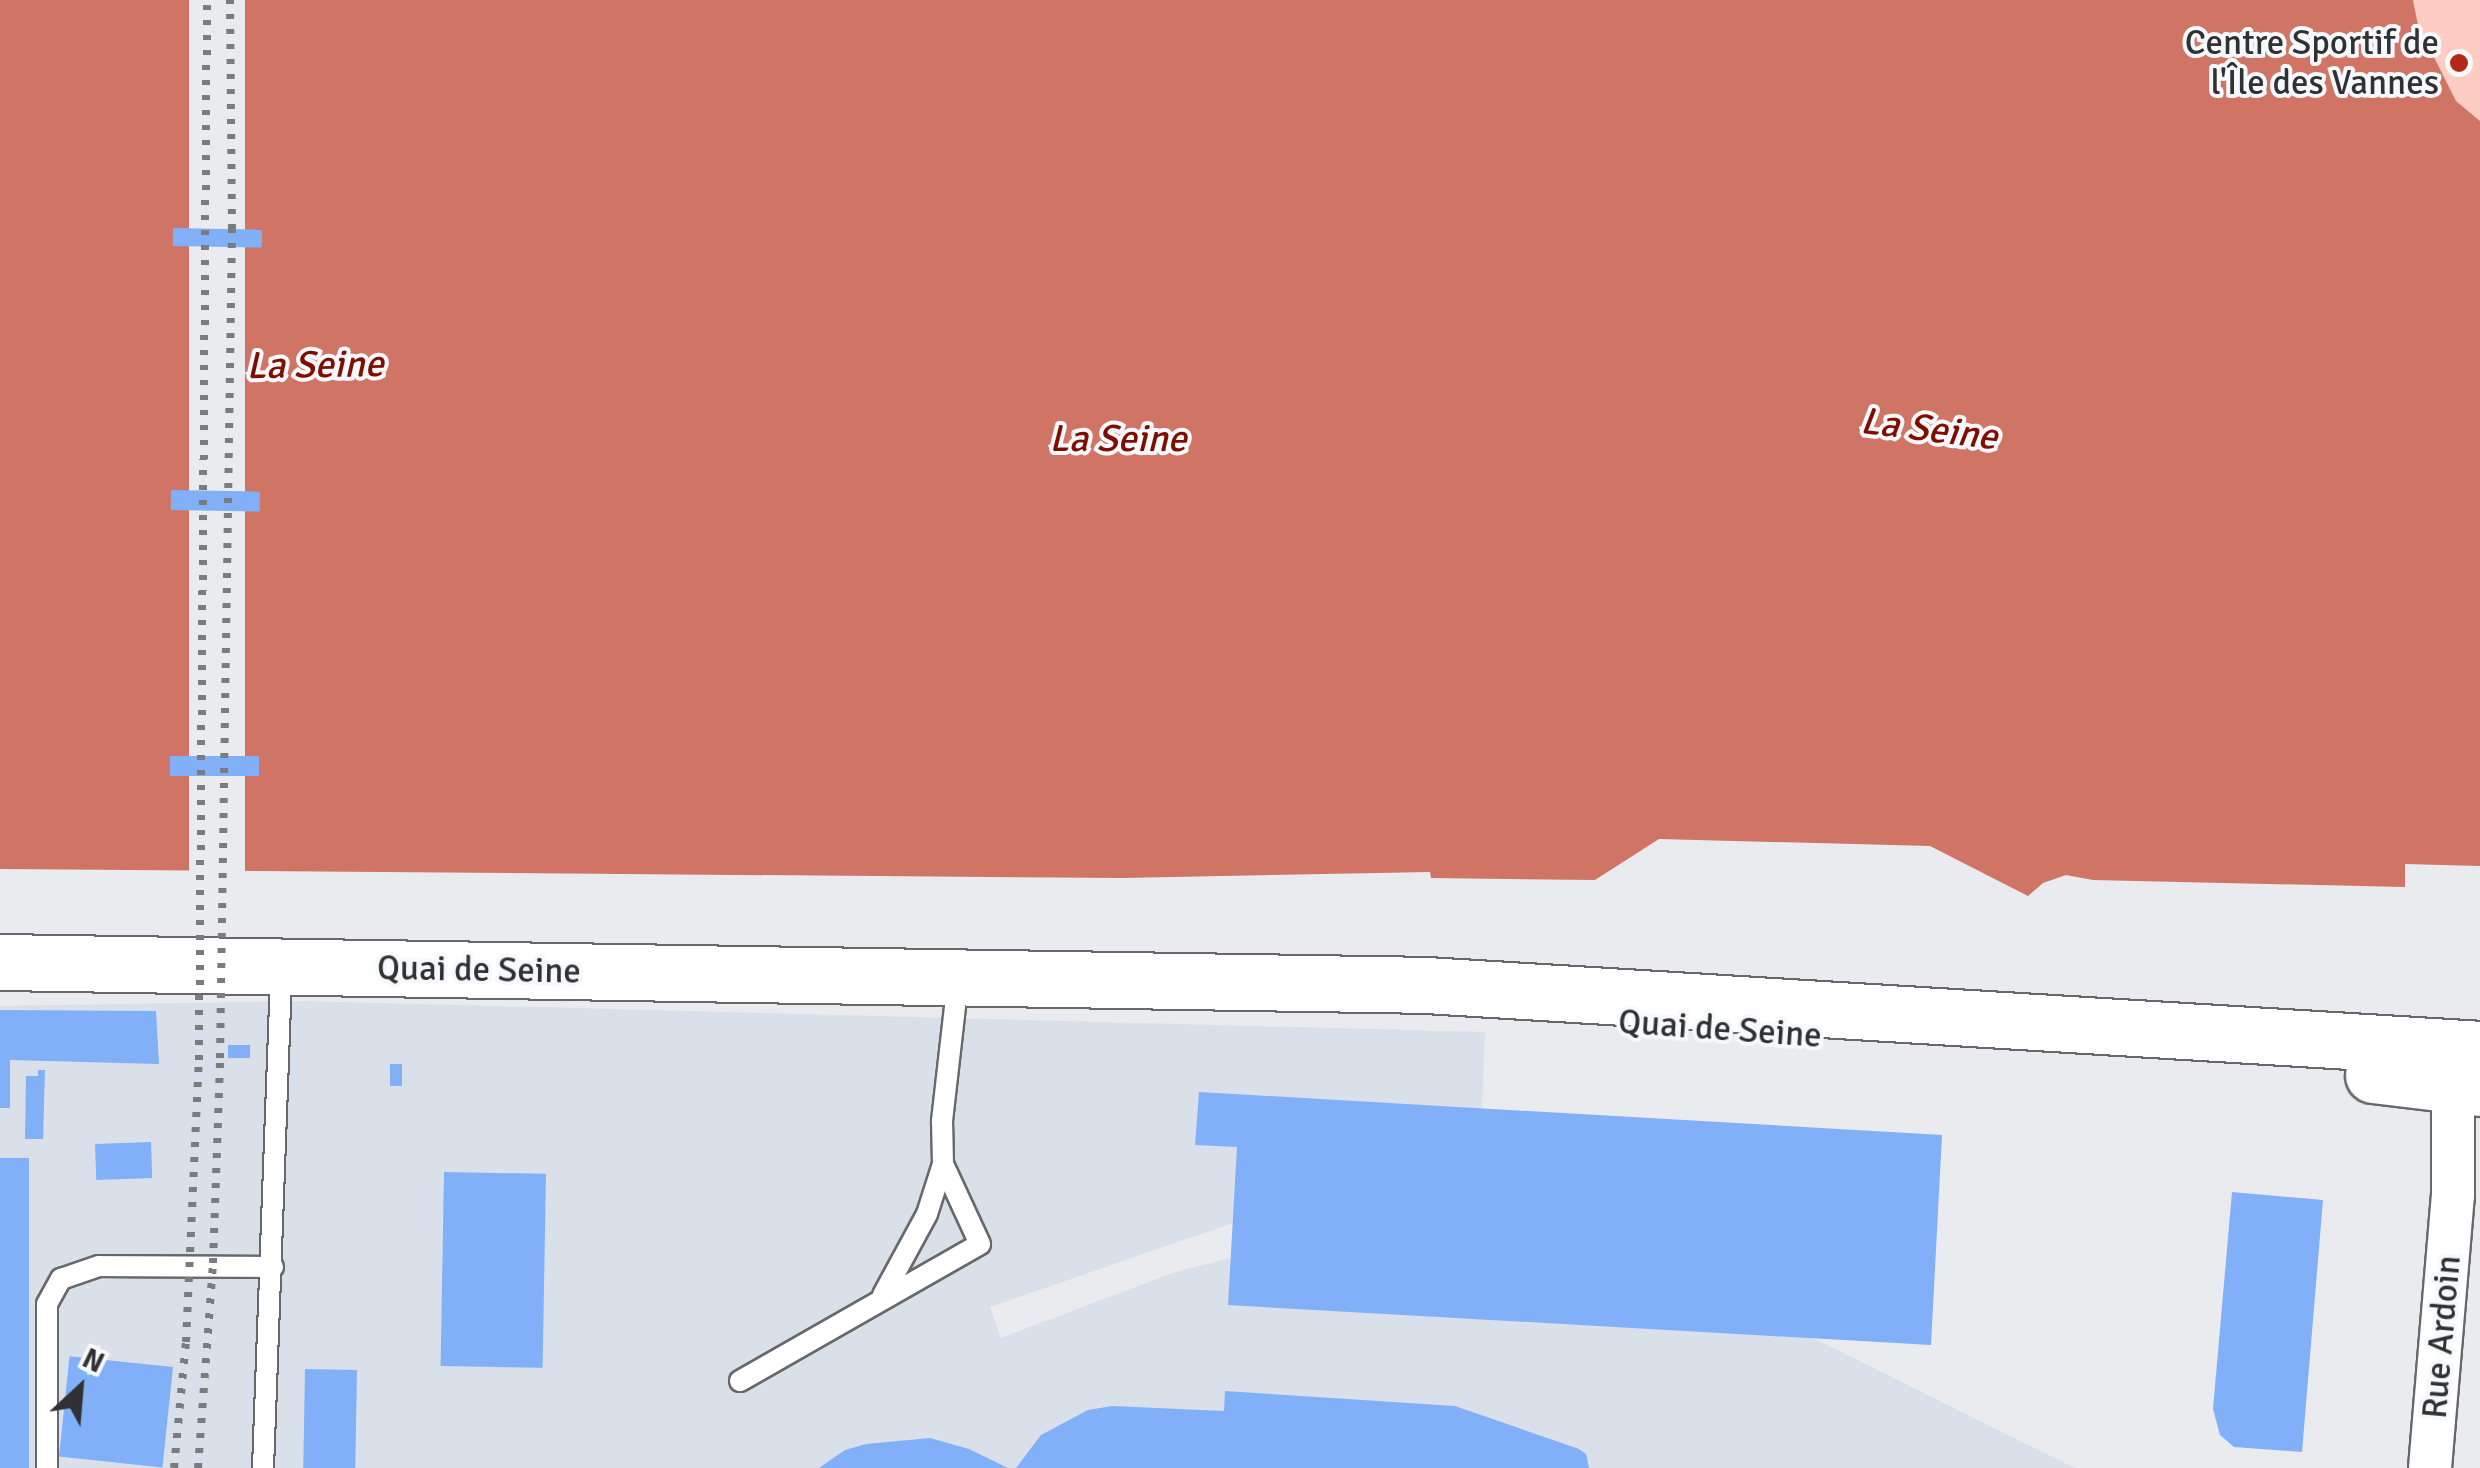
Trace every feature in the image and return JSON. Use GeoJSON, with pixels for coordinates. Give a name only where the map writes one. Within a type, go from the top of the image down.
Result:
{"type":"FeatureCollection","features":[{"type":"Feature","properties":{"kind":"main road","name":"Quai de Seine"},"geometry":{"type":"LineString","coordinates":[[0,962],[958,978],[2323,1068],[2467,1068]]}},
{"type":"Feature","properties":{"kind":"street","name":"Rue Ardoin"},"geometry":{"type":"LineString","coordinates":[[2430,1468],[2467,1068]]}},
{"type":"Feature","properties":{"kind":"lane"},"geometry":{"type":"LineString","coordinates":[[264,1468],[281,967]]}},
{"type":"Feature","properties":{"kind":"lane"},"geometry":{"type":"LineString","coordinates":[[880,1301],[907,1259],[943,1164],[942,1122],[958,978]]}},
{"type":"Feature","properties":{"kind":"lane"},"geometry":{"type":"LineString","coordinates":[[740,1381],[980,1244],[943,1164]]}},
{"type":"Feature","properties":{"kind":"lane"},"geometry":{"type":"LineString","coordinates":[[47,1468],[47,1304],[61,1279],[99,1266],[272,1267]]}},
{"type":"Feature","properties":{"kind":"shaded area","name":"Centre Sportif de l'Île des Vannes"},"geometry":{"type":"Polygon","coordinates":[[[2413,0],[2480,0],[2480,121],[2456,101],[2418,25],[2413,0]]]}},
{"type":"Feature","properties":{"kind":"shaded area"},"geometry":{"type":"Polygon","coordinates":[[[305,1001],[1485,1032],[1479,1177],[1282,1206],[990,1307],[1001,1338],[1178,1271],[1294,1242],[1707,1291],[1819,1341],[2075,1468],[0,1468],[0,1006],[305,1001]]]}},
{"type":"Feature","properties":{"kind":"water","name":"La Seine"},"geometry":{"type":"Polygon","coordinates":[[[0,0],[2413,0],[2418,25],[2456,101],[2480,121],[2480,866],[2405,864],[2405,887],[2093,880],[2066,875],[2043,883],[2028,896],[1930,846],[1659,839],[1595,880],[1431,878],[1430,872],[1122,878],[0,869],[0,0]]]}},
{"type":"Feature","properties":{"kind":"pier"},"geometry":{"type":"Polygon","coordinates":[[[189,0],[245,0],[245,875],[189,875],[189,0]]]}},
{"type":"Feature","properties":{"kind":"building"},"geometry":{"type":"Polygon","coordinates":[[[173,228],[262,230],[262,248],[173,246],[173,228]]]}},
{"type":"Feature","properties":{"kind":"building"},"geometry":{"type":"Polygon","coordinates":[[[171,490],[260,492],[260,512],[171,510],[171,490]]]}},
{"type":"Feature","properties":{"kind":"building"},"geometry":{"type":"Polygon","coordinates":[[[170,756],[259,756],[259,776],[170,776],[170,756]]]}},
{"type":"Feature","properties":{"kind":"building"},"geometry":{"type":"Polygon","coordinates":[[[0,1010],[156,1011],[159,1064],[10,1060],[10,1108],[0,1108],[0,1010]]]}},
{"type":"Feature","properties":{"kind":"building"},"geometry":{"type":"Polygon","coordinates":[[[228,1045],[250,1045],[250,1058],[228,1058],[228,1045]]]}},
{"type":"Feature","properties":{"kind":"building"},"geometry":{"type":"Polygon","coordinates":[[[390,1064],[402,1064],[402,1086],[390,1086],[390,1064]]]}},
{"type":"Feature","properties":{"kind":"building"},"geometry":{"type":"Polygon","coordinates":[[[38,1070],[45,1070],[43,1139],[25,1139],[26,1076],[38,1076],[38,1070]]]}},
{"type":"Feature","properties":{"kind":"building"},"geometry":{"type":"Polygon","coordinates":[[[1199,1092],[1942,1135],[1931,1345],[1228,1305],[1237,1147],[1195,1145],[1199,1092]]]}},
{"type":"Feature","properties":{"kind":"building"},"geometry":{"type":"Polygon","coordinates":[[[151,1142],[152,1178],[96,1180],[95,1144],[151,1142]]]}},
{"type":"Feature","properties":{"kind":"building"},"geometry":{"type":"Polygon","coordinates":[[[0,1158],[29,1158],[29,1468],[0,1468],[0,1158]]]}},
{"type":"Feature","properties":{"kind":"building"},"geometry":{"type":"Polygon","coordinates":[[[444,1172],[546,1174],[543,1368],[441,1366],[444,1172]]]}},
{"type":"Feature","properties":{"kind":"building"},"geometry":{"type":"Polygon","coordinates":[[[2232,1192],[2323,1200],[2302,1452],[2234,1447],[2220,1435],[2213,1409],[2232,1192]]]}},
{"type":"Feature","properties":{"kind":"building"},"geometry":{"type":"Polygon","coordinates":[[[70,1356],[173,1367],[162,1467],[59,1457],[70,1356]]]}},
{"type":"Feature","properties":{"kind":"building"},"geometry":{"type":"Polygon","coordinates":[[[305,1369],[357,1370],[355,1468],[303,1468],[305,1369]]]}},
{"type":"Feature","properties":{"kind":"building"},"geometry":{"type":"Polygon","coordinates":[[[1225,1391],[1455,1406],[1579,1449],[1586,1454],[1589,1468],[1016,1468],[1041,1435],[1088,1410],[1112,1406],[1224,1411],[1225,1391]]]}},
{"type":"Feature","properties":{"kind":"building"},"geometry":{"type":"Polygon","coordinates":[[[930,1438],[969,1449],[1008,1468],[819,1468],[845,1450],[866,1444],[930,1438]]]}},
{"type":"Feature","properties":{"kind":"railway"},"geometry":{"type":"LineString","coordinates":[[174,1468],[186,1342],[199,1060],[207,0]]}},
{"type":"Feature","properties":{"kind":"railway"},"geometry":{"type":"LineString","coordinates":[[198,1468],[213,1263],[220,1058],[232,229],[230,0]]}},
{"type":"Feature","properties":{"kind":"place","name":"Centre Sportif de l'Île des Vannes"},"geometry":{"type":"Point","coordinates":[2459,63]}}]}
